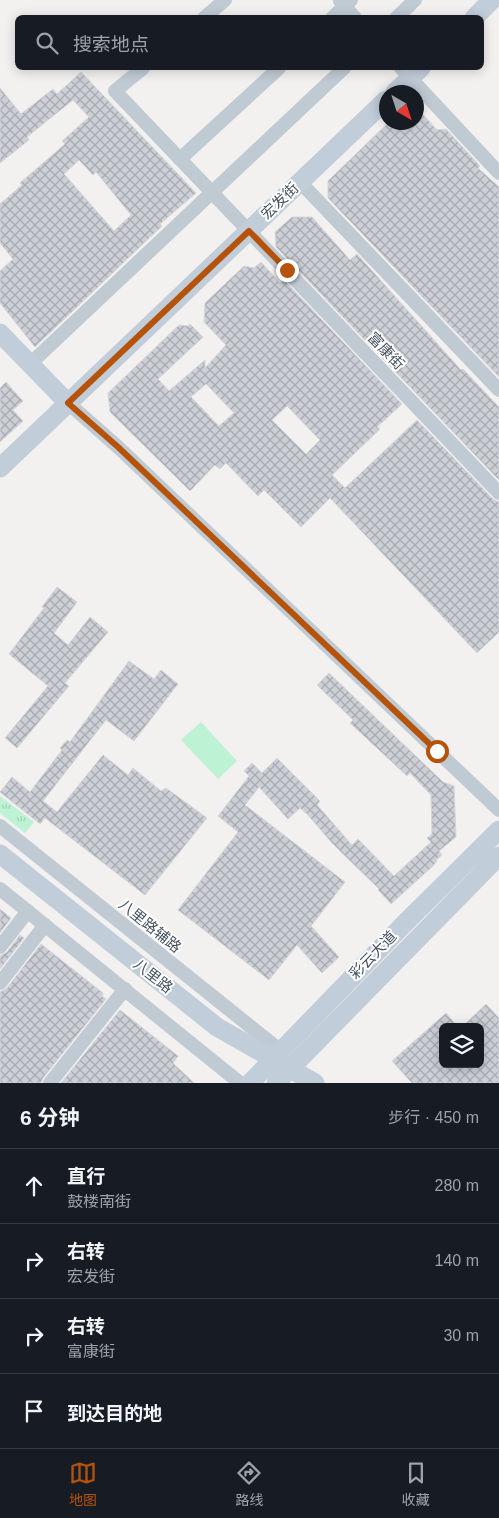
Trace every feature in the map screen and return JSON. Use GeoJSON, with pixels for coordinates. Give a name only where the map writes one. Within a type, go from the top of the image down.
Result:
{"type":"FeatureCollection","features":[{"type":"Feature","properties":{"kind":"main road"},"geometry":{"type":"LineString","coordinates":[[477,15],[492,0]]}},
{"type":"Feature","properties":{"kind":"main road"},"geometry":{"type":"LineString","coordinates":[[400,85],[411,71]]}},
{"type":"Feature","properties":{"kind":"main road","name":"宏发街"},"geometry":{"type":"LineString","coordinates":[[0,468],[379,107]]}},
{"type":"Feature","properties":{"kind":"main road"},"geometry":{"type":"LineString","coordinates":[[0,333],[68,403]]}},
{"type":"Feature","properties":{"kind":"main road","name":"彩云大道"},"geometry":{"type":"LineString","coordinates":[[250,1083],[499,830]]}},
{"type":"Feature","properties":{"kind":"main road","name":"彩云大道"},"geometry":{"type":"LineString","coordinates":[[276,1083],[499,856]]}},
{"type":"Feature","properties":{"kind":"main road","name":"八里路"},"geometry":{"type":"LineString","coordinates":[[3,861],[217,1026],[277,1054],[290,1068],[315,1083]]}},
{"type":"Feature","properties":{"kind":"street"},"geometry":{"type":"LineString","coordinates":[[208,15],[225,0]]}},
{"type":"Feature","properties":{"kind":"street"},"geometry":{"type":"LineString","coordinates":[[399,15],[415,0]]}},
{"type":"Feature","properties":{"kind":"street"},"geometry":{"type":"LineString","coordinates":[[334,15],[345,2],[353,15]]}},
{"type":"Feature","properties":{"kind":"street","name":"富康街"},"geometry":{"type":"LineString","coordinates":[[141,70],[115,91],[499,493]]}},
{"type":"Feature","properties":{"kind":"street"},"geometry":{"type":"LineString","coordinates":[[180,159],[276,70]]}},
{"type":"Feature","properties":{"kind":"street"},"geometry":{"type":"LineString","coordinates":[[30,364],[342,70]]}},
{"type":"Feature","properties":{"kind":"street"},"geometry":{"type":"LineString","coordinates":[[411,71],[499,174]]}},
{"type":"Feature","properties":{"kind":"street"},"geometry":{"type":"LineString","coordinates":[[300,182],[499,390]]}},
{"type":"Feature","properties":{"kind":"street"},"geometry":{"type":"LineString","coordinates":[[68,403],[118,447],[499,810]]}},
{"type":"Feature","properties":{"kind":"street","name":"八里路辅路"},"geometry":{"type":"LineString","coordinates":[[0,826],[277,1054]]}},
{"type":"Feature","properties":{"kind":"street"},"geometry":{"type":"LineString","coordinates":[[0,889],[240,1083]]}},
{"type":"Feature","properties":{"kind":"street"},"geometry":{"type":"LineString","coordinates":[[0,947],[28,912]]}},
{"type":"Feature","properties":{"kind":"street"},"geometry":{"type":"LineString","coordinates":[[0,983],[45,925]]}},
{"type":"Feature","properties":{"kind":"street"},"geometry":{"type":"LineString","coordinates":[[50,1083],[125,990]]}},
{"type":"Feature","properties":{"kind":"green space"},"geometry":{"type":"Polygon","coordinates":[[[201,722],[237,761],[218,779],[181,740],[201,722]]]}},
{"type":"Feature","properties":{"kind":"green space"},"geometry":{"type":"Polygon","coordinates":[[[0,796],[34,822],[25,833],[0,813],[0,796]]]}},
{"type":"Feature","properties":{"kind":"building"},"geometry":{"type":"Polygon","coordinates":[[[81,72],[196,193],[160,224],[162,226],[35,347],[0,303],[0,271],[13,259],[0,243],[0,204],[22,185],[20,183],[65,144],[62,141],[89,117],[73,100],[27,137],[29,140],[0,163],[0,88],[21,114],[53,89],[57,94],[81,72]],[[79,160],[64,174],[114,231],[131,215],[96,172],[93,175],[79,160]]]}},
{"type":"Feature","properties":{"kind":"building"},"geometry":{"type":"Polygon","coordinates":[[[424,116],[437,130],[446,129],[480,166],[478,168],[499,187],[499,377],[328,198],[328,181],[381,130],[424,130],[424,116]]]}},
{"type":"Feature","properties":{"kind":"building"},"geometry":{"type":"Polygon","coordinates":[[[292,217],[312,217],[350,260],[357,254],[461,370],[463,369],[499,407],[499,480],[276,247],[275,232],[292,217]]]}},
{"type":"Feature","properties":{"kind":"building"},"geometry":{"type":"Polygon","coordinates":[[[261,262],[280,283],[284,280],[402,404],[377,427],[380,429],[332,475],[345,488],[417,420],[493,499],[499,502],[499,632],[477,653],[330,498],[301,527],[264,490],[258,496],[226,463],[220,469],[215,465],[190,491],[110,412],[108,393],[179,325],[188,326],[190,324],[203,337],[158,379],[169,391],[205,360],[205,368],[226,345],[204,322],[205,303],[244,266],[254,268],[261,262]],[[206,384],[191,397],[219,426],[234,413],[206,384]],[[287,406],[272,420],[306,454],[320,440],[287,406]]]}},
{"type":"Feature","properties":{"kind":"building"},"geometry":{"type":"Polygon","coordinates":[[[6,382],[23,401],[13,410],[23,421],[0,442],[0,388],[6,382]]]}},
{"type":"Feature","properties":{"kind":"building"},"geometry":{"type":"Polygon","coordinates":[[[57,587],[77,602],[54,633],[68,645],[90,617],[108,632],[65,683],[69,686],[17,748],[5,738],[48,686],[9,654],[44,608],[42,607],[57,587]]]}},
{"type":"Feature","properties":{"kind":"building"},"geometry":{"type":"Polygon","coordinates":[[[129,661],[154,679],[161,670],[178,684],[134,741],[106,720],[43,801],[57,812],[103,755],[128,775],[133,768],[161,791],[166,788],[207,818],[145,895],[45,818],[40,824],[0,792],[12,777],[30,792],[62,750],[60,748],[67,740],[70,742],[129,661]]]}},
{"type":"Feature","properties":{"kind":"building"},"geometry":{"type":"Polygon","coordinates":[[[329,673],[443,782],[454,786],[456,837],[439,851],[442,855],[433,866],[391,904],[379,889],[332,843],[307,814],[300,808],[288,819],[259,787],[245,805],[345,882],[311,926],[339,957],[322,973],[297,945],[269,980],[178,910],[238,832],[218,816],[249,776],[244,771],[252,763],[262,773],[277,758],[320,801],[317,805],[352,845],[358,839],[394,876],[431,842],[427,838],[432,834],[431,795],[410,773],[407,776],[350,723],[353,720],[317,685],[329,673]]]}},
{"type":"Feature","properties":{"kind":"building"},"geometry":{"type":"Polygon","coordinates":[[[0,909],[11,918],[0,933],[0,909]]]}},
{"type":"Feature","properties":{"kind":"building"},"geometry":{"type":"Polygon","coordinates":[[[20,935],[24,938],[0,969],[0,956],[7,952],[20,935]]]}},
{"type":"Feature","properties":{"kind":"building"},"geometry":{"type":"Polygon","coordinates":[[[41,944],[103,993],[102,996],[106,999],[41,1083],[0,1083],[0,992],[7,988],[41,944]]]}},
{"type":"Feature","properties":{"kind":"building"},"geometry":{"type":"Polygon","coordinates":[[[486,1004],[499,1018],[499,1083],[412,1083],[392,1061],[446,1013],[455,1023],[439,1023],[439,1068],[484,1068],[484,1023],[466,1023],[486,1004]]]}},
{"type":"Feature","properties":{"kind":"building"},"geometry":{"type":"Polygon","coordinates":[[[120,1010],[178,1056],[173,1063],[194,1083],[61,1083],[120,1010]]]}},
{"type":"Feature","properties":{"kind":"route"},"geometry":{"type":"LineString","coordinates":[[287,270],[249,231],[68,403],[118,447],[437,751]]}}]}
